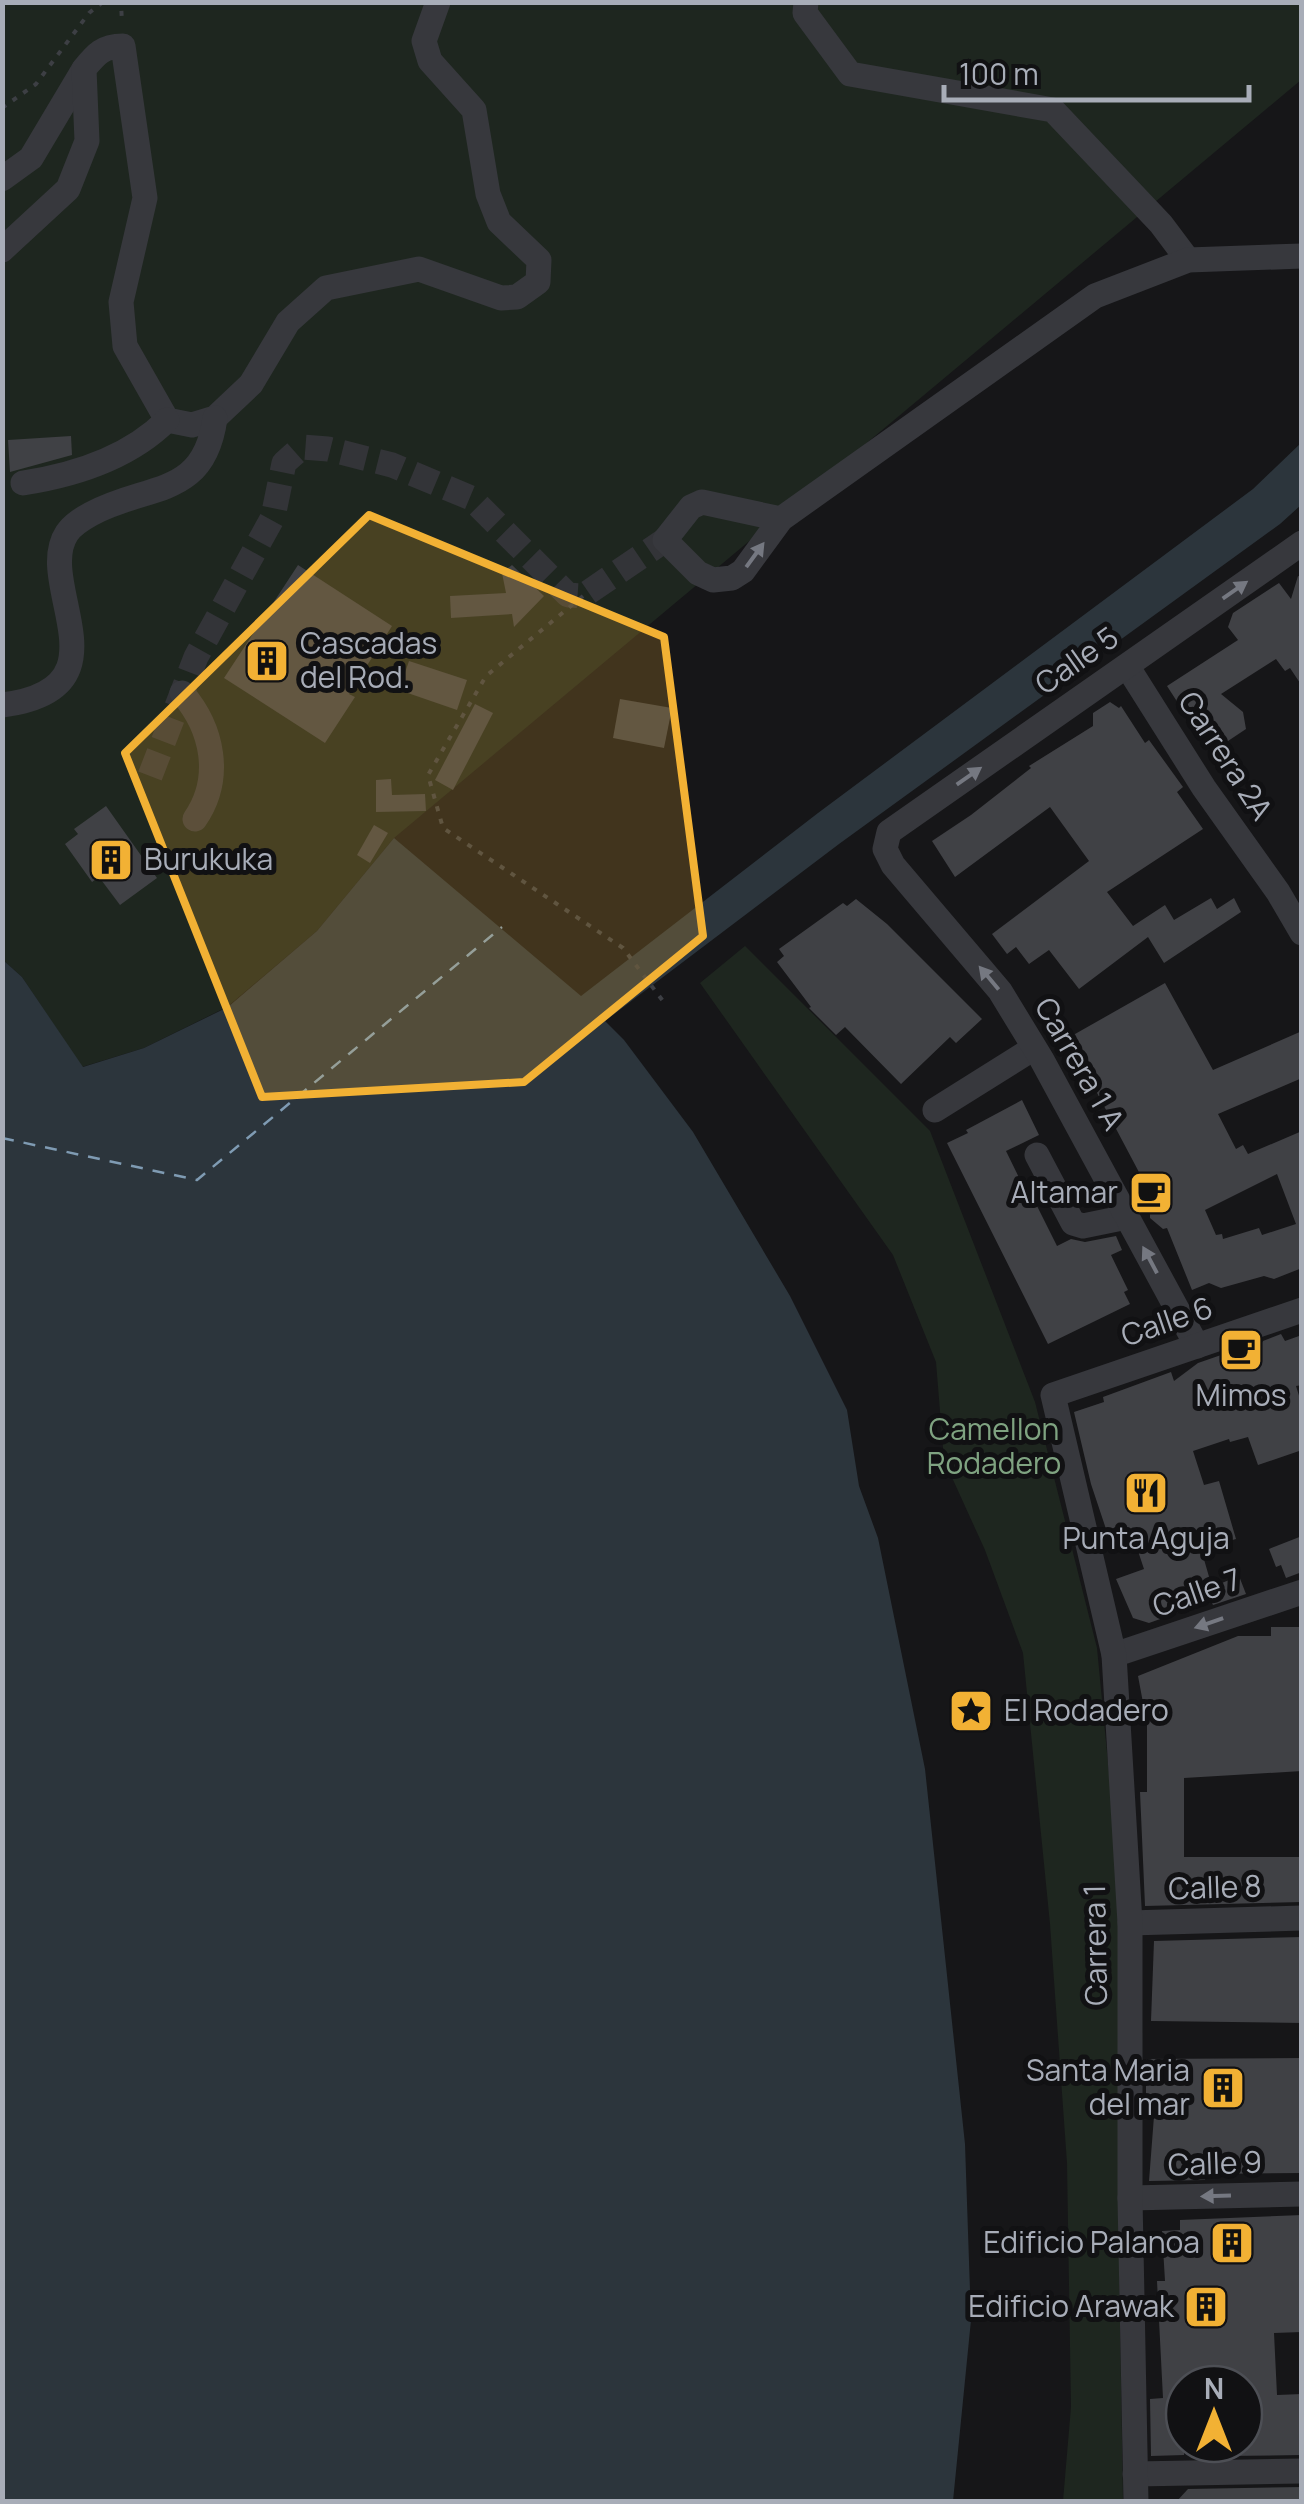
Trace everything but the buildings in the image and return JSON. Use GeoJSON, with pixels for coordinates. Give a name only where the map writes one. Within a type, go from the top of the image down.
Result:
{"type":"FeatureCollection","features":[{"type":"Feature","properties":{"kind":"street"},"geometry":{"type":"LineString","coordinates":[[23,484],[72,475],[113,456],[167,420],[192,425],[214,418],[252,384],[288,322],[326,288],[419,269],[501,298],[517,297],[538,282],[539,260],[499,222],[488,194],[474,110],[430,61],[424,41],[438,2]]}},
{"type":"Feature","properties":{"kind":"street"},"geometry":{"type":"LineString","coordinates":[[806,2],[805,12],[850,74],[1053,110],[1160,224],[1188,260]]}},
{"type":"Feature","properties":{"kind":"street"},"geometry":{"type":"LineString","coordinates":[[2,179],[31,158],[98,52],[110,46],[123,46],[145,198],[121,302],[125,346],[167,420]]}},
{"type":"Feature","properties":{"kind":"street"},"geometry":{"type":"LineString","coordinates":[[2,250],[68,189],[87,141],[84,69]]}},
{"type":"Feature","properties":{"kind":"street"},"geometry":{"type":"LineString","coordinates":[[781,519],[1095,296],[1188,260],[1302,256]]}},
{"type":"Feature","properties":{"kind":"street"},"geometry":{"type":"LineString","coordinates":[[2,705],[27,702],[49,692],[66,675],[71,624],[60,555],[64,536],[76,523],[98,511],[180,483],[195,471],[212,442],[214,418]]}},
{"type":"Feature","properties":{"kind":"street","name":"Calle 5"},"geometry":{"type":"LineString","coordinates":[[889,832],[1302,542]]}},
{"type":"Feature","properties":{"kind":"street","name":"Carrera 2A"},"geometry":{"type":"LineString","coordinates":[[1127,666],[1302,933]]}},
{"type":"Feature","properties":{"kind":"street"},"geometry":{"type":"LineString","coordinates":[[182,693],[200,714],[212,770],[208,800],[195,819]]}},
{"type":"Feature","properties":{"kind":"street","name":"Carrera 1 A"},"geometry":{"type":"LineString","coordinates":[[889,832],[885,849],[893,864],[1000,991],[1197,1346]]}},
{"type":"Feature","properties":{"kind":"street"},"geometry":{"type":"LineString","coordinates":[[935,1110],[1034,1048]]}},
{"type":"Feature","properties":{"kind":"street"},"geometry":{"type":"LineString","coordinates":[[1037,1154],[1073,1224],[1083,1226],[1127,1217]]}},
{"type":"Feature","properties":{"kind":"street","name":"Calle 6"},"geometry":{"type":"LineString","coordinates":[[1053,1395],[1300,1315]]}},
{"type":"Feature","properties":{"kind":"street","name":"Carrera 1"},"geometry":{"type":"LineString","coordinates":[[1053,1395],[1114,1655],[1130,1923],[1136,2502]]}},
{"type":"Feature","properties":{"kind":"street","name":"Calle 7"},"geometry":{"type":"LineString","coordinates":[[1114,1655],[1302,1592]]}},
{"type":"Feature","properties":{"kind":"street","name":"Calle 8"},"geometry":{"type":"LineString","coordinates":[[1130,1923],[1302,1918]]}},
{"type":"Feature","properties":{"kind":"street","name":"Calle 9"},"geometry":{"type":"LineString","coordinates":[[1130,2198],[1302,2194]]}},
{"type":"Feature","properties":{"kind":"street"},"geometry":{"type":"LineString","coordinates":[[1135,2474],[1302,2471]]}},
{"type":"Feature","properties":{"kind":"path"},"geometry":{"type":"LineString","coordinates":[[2,108],[36,84],[89,12],[104,2]]}},
{"type":"Feature","properties":{"kind":"path"},"geometry":{"type":"LineString","coordinates":[[582,596],[486,676],[428,775],[444,828],[623,948],[666,1005]]}},
{"type":"Feature","properties":{"kind":"highlighted area"},"geometry":{"type":"Polygon","coordinates":[[[369,515],[664,637],[703,936],[524,1082],[262,1097],[125,753],[369,515]]]}},
{"type":"Feature","properties":{"kind":"green space"},"geometry":{"type":"Polygon","coordinates":[[[3,3],[1301,3],[1301,80],[394,838],[317,931],[227,1007],[144,1048],[82,1067],[22,977],[3,960],[3,3]]]}},
{"type":"Feature","properties":{"kind":"green space","name":"Camellon Rodadero"},"geometry":{"type":"Polygon","coordinates":[[[745,946],[930,1131],[1035,1402],[1097,1648],[1123,1920],[1118,2198],[1123,2501],[1063,2501],[1071,2407],[1067,2163],[1050,1924],[1023,1653],[985,1550],[944,1460],[936,1362],[893,1255],[700,983],[745,946]]]}},
{"type":"Feature","properties":{"kind":"shaded area"},"geometry":{"type":"Polygon","coordinates":[[[1301,443],[1301,505],[1280,524],[839,844],[605,1021],[624,1040],[693,1132],[790,1296],[847,1410],[859,1486],[878,1538],[925,1769],[965,2144],[971,2320],[953,2501],[3,2501],[3,960],[22,977],[83,1067],[144,1048],[228,1007],[317,931],[394,838],[581,996],[818,813],[1253,489],[1301,443]]]}},
{"type":"Feature","properties":{"kind":"ferry route"},"geometry":{"type":"LineString","coordinates":[[2,1138],[197,1180],[502,927]]}},
{"type":"Feature","properties":{"kind":"tunnel"},"geometry":{"type":"LineString","coordinates":[[150,776],[196,657],[273,517],[284,463],[302,447],[328,449],[392,465],[471,498],[568,595],[583,596],[665,540]]}},
{"type":"Feature","properties":{"kind":"place","name":"Cascadas del Rod."},"geometry":{"type":"Point","coordinates":[267,661]}},
{"type":"Feature","properties":{"kind":"place","name":"Burukuka"},"geometry":{"type":"Point","coordinates":[111,860]}},
{"type":"Feature","properties":{"kind":"place","name":"Altamar"},"geometry":{"type":"Point","coordinates":[1151,1193]}},
{"type":"Feature","properties":{"kind":"place","name":"Mimos"},"geometry":{"type":"Point","coordinates":[1241,1350]}},
{"type":"Feature","properties":{"kind":"place","name":"Punta Aguja"},"geometry":{"type":"Point","coordinates":[1146,1493]}},
{"type":"Feature","properties":{"kind":"place","name":"El Rodadero"},"geometry":{"type":"Point","coordinates":[971,1711]}},
{"type":"Feature","properties":{"kind":"place","name":"Santa Maria del mar"},"geometry":{"type":"Point","coordinates":[1223,2088]}},
{"type":"Feature","properties":{"kind":"place","name":"Edificio Palanoa"},"geometry":{"type":"Point","coordinates":[1232,2243]}},
{"type":"Feature","properties":{"kind":"place","name":"Edificio Arawak"},"geometry":{"type":"Point","coordinates":[1206,2307]}}]}
